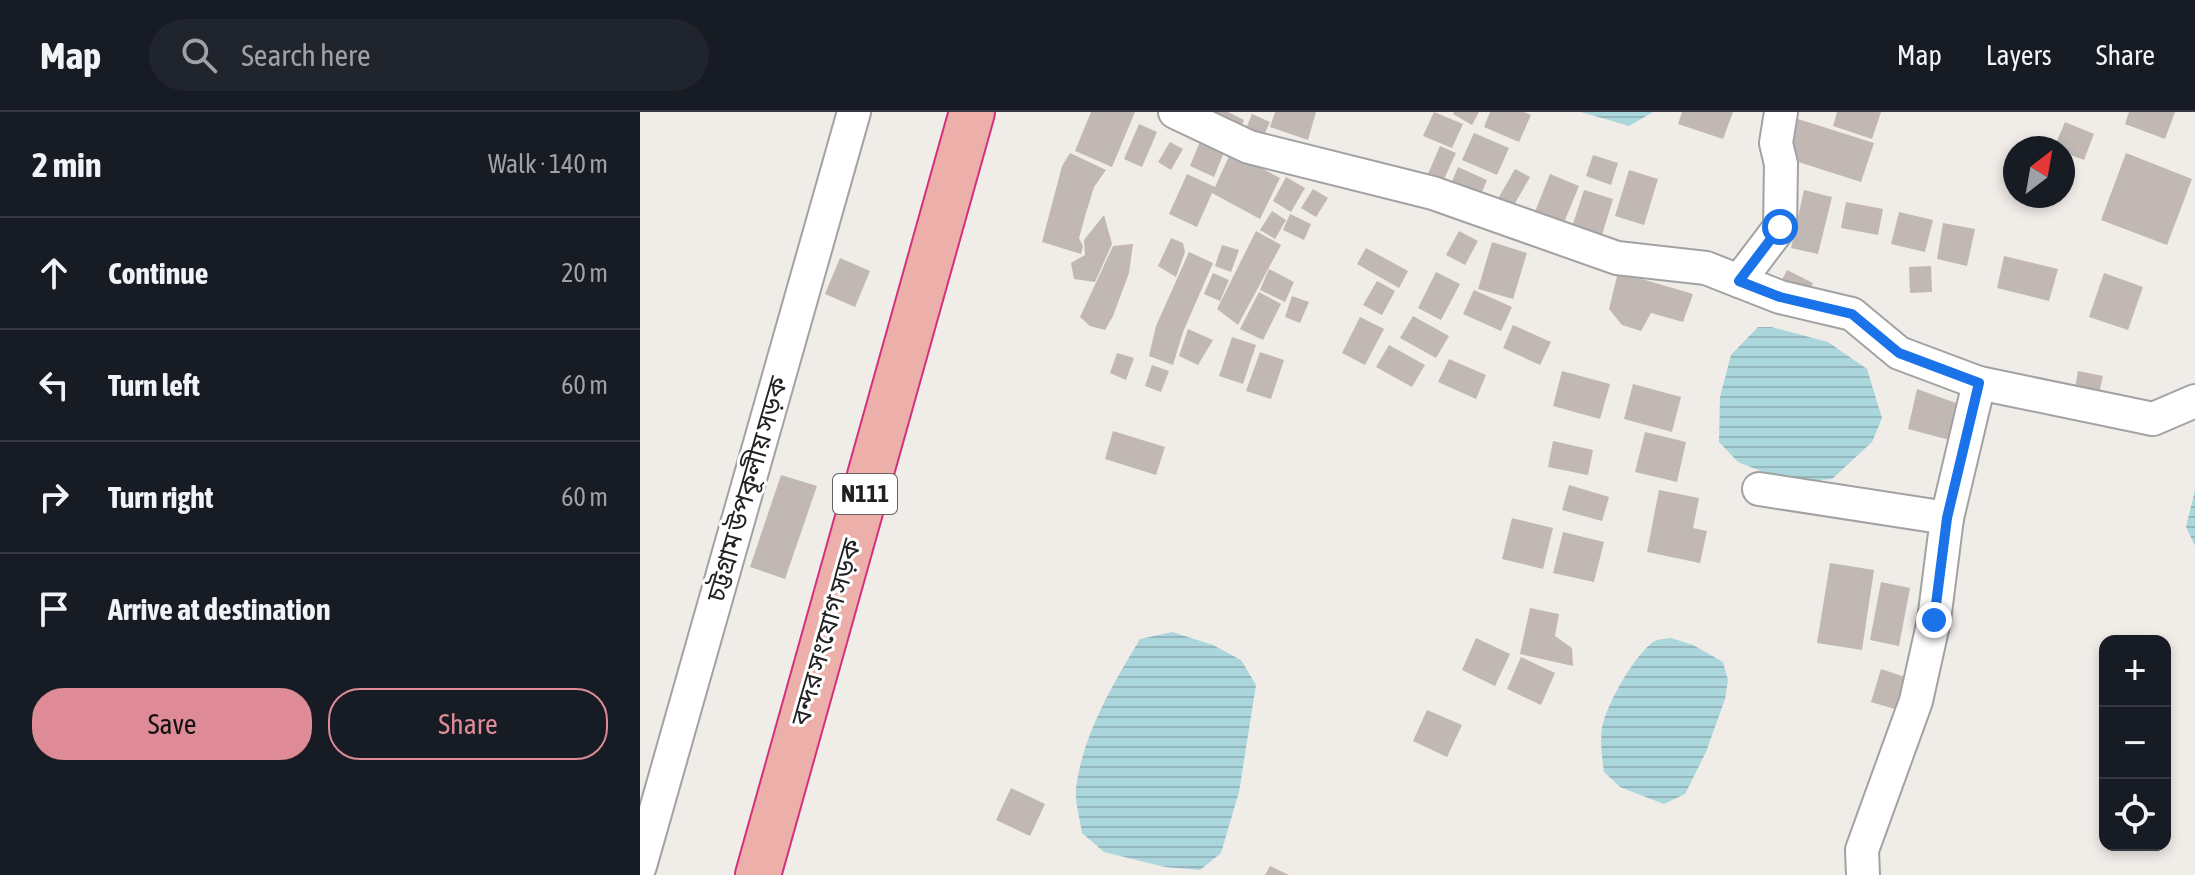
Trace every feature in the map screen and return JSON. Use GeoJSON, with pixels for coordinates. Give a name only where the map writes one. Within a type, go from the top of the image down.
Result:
{"type":"FeatureCollection","features":[{"type":"Feature","properties":{"kind":"highway","name":"বন্দর সংযোগ সড়ক"},"geometry":{"type":"LineString","coordinates":[[758,875],[972,112]]}},
{"type":"Feature","properties":{"kind":"street","name":"চট্টগ্রাম উপকূলীয় সড়ক"},"geometry":{"type":"LineString","coordinates":[[640,866],[854,112]]}},
{"type":"Feature","properties":{"kind":"street"},"geometry":{"type":"LineString","coordinates":[[1175,112],[1249,147],[1433,193],[1617,258],[1706,268],[1780,297],[1852,314],[1899,353],[1979,383],[2153,419],[2195,401]]}},
{"type":"Feature","properties":{"kind":"street"},"geometry":{"type":"LineString","coordinates":[[1739,281],[1780,227],[1781,164],[1776,143],[1781,112]]}},
{"type":"Feature","properties":{"kind":"street"},"geometry":{"type":"LineString","coordinates":[[1863,875],[1862,850],[1916,701],[1934,620],[1947,518],[1979,383]]}},
{"type":"Feature","properties":{"kind":"street"},"geometry":{"type":"LineString","coordinates":[[1759,489],[1947,518]]}},
{"type":"Feature","properties":{"kind":"water"},"geometry":{"type":"Polygon","coordinates":[[[1581,112],[1653,112],[1629,126],[1581,112]]]}},
{"type":"Feature","properties":{"kind":"water"},"geometry":{"type":"Polygon","coordinates":[[[1758,327],[1771,327],[1828,342],[1867,369],[1882,418],[1872,442],[1832,479],[1804,481],[1771,475],[1738,462],[1719,442],[1720,397],[1731,355],[1758,327]]]}},
{"type":"Feature","properties":{"kind":"water"},"geometry":{"type":"Polygon","coordinates":[[[2195,490],[2195,546],[2186,527],[2195,490]]]}},
{"type":"Feature","properties":{"kind":"water"},"geometry":{"type":"Polygon","coordinates":[[[1172,632],[1213,645],[1241,660],[1256,685],[1239,792],[1221,853],[1200,870],[1165,867],[1104,852],[1082,833],[1076,800],[1079,769],[1085,750],[1119,674],[1140,639],[1172,632]]]}},
{"type":"Feature","properties":{"kind":"water"},"geometry":{"type":"Polygon","coordinates":[[[1671,638],[1693,645],[1723,662],[1728,680],[1725,699],[1706,752],[1685,794],[1664,804],[1620,787],[1604,772],[1601,739],[1609,707],[1630,669],[1653,642],[1671,638]]]}},
{"type":"Feature","properties":{"kind":"building"},"geometry":{"type":"Polygon","coordinates":[[[1091,112],[1135,112],[1112,167],[1075,151],[1091,112]]]}},
{"type":"Feature","properties":{"kind":"building"},"geometry":{"type":"Polygon","coordinates":[[[1203,112],[1228,112],[1244,120],[1237,135],[1203,112]]]}},
{"type":"Feature","properties":{"kind":"building"},"geometry":{"type":"Polygon","coordinates":[[[1275,112],[1316,112],[1308,140],[1270,127],[1275,112]]]}},
{"type":"Feature","properties":{"kind":"building"},"geometry":{"type":"Polygon","coordinates":[[[1434,112],[1463,124],[1452,148],[1423,136],[1434,112]]]}},
{"type":"Feature","properties":{"kind":"building"},"geometry":{"type":"Polygon","coordinates":[[[1454,112],[1479,112],[1472,125],[1454,112]]]}},
{"type":"Feature","properties":{"kind":"building"},"geometry":{"type":"Polygon","coordinates":[[[1490,112],[1524,112],[1531,115],[1519,142],[1484,127],[1490,112]]]}},
{"type":"Feature","properties":{"kind":"building"},"geometry":{"type":"Polygon","coordinates":[[[1682,112],[1733,112],[1723,139],[1678,124],[1682,112]]]}},
{"type":"Feature","properties":{"kind":"building"},"geometry":{"type":"Polygon","coordinates":[[[1837,112],[1881,112],[1872,139],[1833,126],[1837,112]]]}},
{"type":"Feature","properties":{"kind":"building"},"geometry":{"type":"Polygon","coordinates":[[[2129,112],[2175,112],[2165,139],[2125,124],[2129,112]]]}},
{"type":"Feature","properties":{"kind":"building"},"geometry":{"type":"Polygon","coordinates":[[[1252,114],[1270,122],[1259,146],[1242,138],[1252,114]]]}},
{"type":"Feature","properties":{"kind":"building"},"geometry":{"type":"Polygon","coordinates":[[[1798,119],[1874,143],[1861,182],[1786,158],[1798,119]]]}},
{"type":"Feature","properties":{"kind":"building"},"geometry":{"type":"Polygon","coordinates":[[[2065,122],[2094,134],[2084,160],[2075,157],[2075,136],[2059,136],[2065,122]]]}},
{"type":"Feature","properties":{"kind":"building"},"geometry":{"type":"Polygon","coordinates":[[[1139,124],[1157,132],[1142,167],[1124,159],[1139,124]]]}},
{"type":"Feature","properties":{"kind":"building"},"geometry":{"type":"Polygon","coordinates":[[[1474,133],[1509,148],[1497,175],[1462,160],[1474,133]]]}},
{"type":"Feature","properties":{"kind":"building"},"geometry":{"type":"Polygon","coordinates":[[[1201,139],[1225,150],[1214,177],[1190,166],[1201,139]]]}},
{"type":"Feature","properties":{"kind":"building"},"geometry":{"type":"Polygon","coordinates":[[[1170,142],[1183,149],[1171,170],[1158,162],[1170,142]]]}},
{"type":"Feature","properties":{"kind":"building"},"geometry":{"type":"Polygon","coordinates":[[[1440,146],[1456,153],[1439,190],[1424,183],[1440,146]]]}},
{"type":"Feature","properties":{"kind":"building"},"geometry":{"type":"Polygon","coordinates":[[[1231,152],[1280,178],[1260,219],[1212,193],[1197,227],[1169,214],[1187,174],[1215,187],[1231,152]]]}},
{"type":"Feature","properties":{"kind":"building"},"geometry":{"type":"Polygon","coordinates":[[[1070,153],[1106,170],[1094,187],[1086,213],[1079,238],[1083,246],[1081,254],[1042,242],[1062,166],[1070,153]]]}},
{"type":"Feature","properties":{"kind":"building"},"geometry":{"type":"Polygon","coordinates":[[[2126,153],[2192,179],[2167,245],[2101,220],[2126,153]]]}},
{"type":"Feature","properties":{"kind":"building"},"geometry":{"type":"Polygon","coordinates":[[[1593,155],[1618,163],[1611,185],[1586,176],[1593,155]]]}},
{"type":"Feature","properties":{"kind":"building"},"geometry":{"type":"Polygon","coordinates":[[[1458,167],[1487,180],[1477,204],[1448,191],[1458,167]]]}},
{"type":"Feature","properties":{"kind":"building"},"geometry":{"type":"Polygon","coordinates":[[[1515,169],[1530,177],[1510,212],[1495,204],[1515,169]]]}},
{"type":"Feature","properties":{"kind":"building"},"geometry":{"type":"Polygon","coordinates":[[[1629,170],[1658,179],[1644,225],[1615,216],[1629,170]]]}},
{"type":"Feature","properties":{"kind":"building"},"geometry":{"type":"Polygon","coordinates":[[[1550,174],[1579,186],[1561,230],[1532,219],[1550,174]]]}},
{"type":"Feature","properties":{"kind":"building"},"geometry":{"type":"Polygon","coordinates":[[[1286,177],[1305,188],[1291,212],[1273,201],[1286,177]]]}},
{"type":"Feature","properties":{"kind":"building"},"geometry":{"type":"Polygon","coordinates":[[[1313,189],[1328,198],[1316,217],[1301,208],[1313,189]]]}},
{"type":"Feature","properties":{"kind":"building"},"geometry":{"type":"Polygon","coordinates":[[[1584,190],[1613,199],[1599,245],[1569,236],[1584,190]]]}},
{"type":"Feature","properties":{"kind":"building"},"geometry":{"type":"Polygon","coordinates":[[[1804,190],[1832,197],[1818,254],[1791,248],[1804,190]]]}},
{"type":"Feature","properties":{"kind":"building"},"geometry":{"type":"Polygon","coordinates":[[[1846,202],[1883,209],[1878,235],[1841,228],[1846,202]]]}},
{"type":"Feature","properties":{"kind":"building"},"geometry":{"type":"Polygon","coordinates":[[[1272,211],[1286,220],[1275,239],[1260,230],[1272,211]]]}},
{"type":"Feature","properties":{"kind":"building"},"geometry":{"type":"Polygon","coordinates":[[[1899,212],[1933,220],[1925,252],[1891,244],[1899,212]]]}},
{"type":"Feature","properties":{"kind":"building"},"geometry":{"type":"Polygon","coordinates":[[[1290,214],[1311,224],[1304,240],[1283,230],[1290,214]]]}},
{"type":"Feature","properties":{"kind":"building"},"geometry":{"type":"Polygon","coordinates":[[[1104,215],[1112,244],[1095,282],[1074,279],[1071,263],[1085,255],[1084,240],[1104,215]]]}},
{"type":"Feature","properties":{"kind":"building"},"geometry":{"type":"Polygon","coordinates":[[[1943,223],[1975,229],[1967,266],[1937,259],[1943,223]]]}},
{"type":"Feature","properties":{"kind":"building"},"geometry":{"type":"Polygon","coordinates":[[[1256,231],[1281,245],[1238,325],[1217,309],[1256,231]]]}},
{"type":"Feature","properties":{"kind":"building"},"geometry":{"type":"Polygon","coordinates":[[[1459,231],[1478,241],[1465,265],[1446,255],[1459,231]]]}},
{"type":"Feature","properties":{"kind":"building"},"geometry":{"type":"Polygon","coordinates":[[[1171,238],[1183,243],[1185,252],[1176,277],[1158,266],[1171,238]]]}},
{"type":"Feature","properties":{"kind":"building"},"geometry":{"type":"Polygon","coordinates":[[[1492,242],[1527,253],[1513,299],[1478,289],[1492,242]]]}},
{"type":"Feature","properties":{"kind":"building"},"geometry":{"type":"Polygon","coordinates":[[[1133,244],[1129,273],[1113,316],[1105,330],[1090,326],[1080,317],[1113,246],[1133,244]]]}},
{"type":"Feature","properties":{"kind":"building"},"geometry":{"type":"Polygon","coordinates":[[[1222,245],[1239,250],[1231,272],[1215,266],[1222,245]]]}},
{"type":"Feature","properties":{"kind":"building"},"geometry":{"type":"Polygon","coordinates":[[[1366,248],[1408,271],[1399,288],[1357,264],[1366,248]]]}},
{"type":"Feature","properties":{"kind":"building"},"geometry":{"type":"Polygon","coordinates":[[[1189,252],[1213,263],[1183,332],[1173,365],[1149,356],[1156,326],[1189,252]]]}},
{"type":"Feature","properties":{"kind":"building"},"geometry":{"type":"Polygon","coordinates":[[[2004,256],[2058,269],[2049,301],[1997,288],[2004,256]]]}},
{"type":"Feature","properties":{"kind":"building"},"geometry":{"type":"Polygon","coordinates":[[[840,258],[870,271],[855,307],[825,294],[840,258]]]}},
{"type":"Feature","properties":{"kind":"building"},"geometry":{"type":"Polygon","coordinates":[[[1931,266],[1932,292],[1910,293],[1909,267],[1931,266]]]}},
{"type":"Feature","properties":{"kind":"building"},"geometry":{"type":"Polygon","coordinates":[[[1269,269],[1294,282],[1285,302],[1260,290],[1269,269]]]}},
{"type":"Feature","properties":{"kind":"building"},"geometry":{"type":"Polygon","coordinates":[[[1787,270],[1813,283],[1802,305],[1776,292],[1787,270]]]}},
{"type":"Feature","properties":{"kind":"building"},"geometry":{"type":"Polygon","coordinates":[[[1436,272],[1460,284],[1441,320],[1418,308],[1436,272]]]}},
{"type":"Feature","properties":{"kind":"building"},"geometry":{"type":"Polygon","coordinates":[[[1618,272],[1693,294],[1683,322],[1651,313],[1641,331],[1622,325],[1609,309],[1618,272]]]}},
{"type":"Feature","properties":{"kind":"building"},"geometry":{"type":"Polygon","coordinates":[[[1213,273],[1229,280],[1220,301],[1204,294],[1213,273]]]}},
{"type":"Feature","properties":{"kind":"building"},"geometry":{"type":"Polygon","coordinates":[[[2104,273],[2143,287],[2128,330],[2089,317],[2104,273]]]}},
{"type":"Feature","properties":{"kind":"building"},"geometry":{"type":"Polygon","coordinates":[[[1377,281],[1395,291],[1382,315],[1363,305],[1377,281]]]}},
{"type":"Feature","properties":{"kind":"building"},"geometry":{"type":"Polygon","coordinates":[[[1474,290],[1512,307],[1501,331],[1463,314],[1474,290]]]}},
{"type":"Feature","properties":{"kind":"building"},"geometry":{"type":"Polygon","coordinates":[[[1259,292],[1281,304],[1263,340],[1240,329],[1259,292]]]}},
{"type":"Feature","properties":{"kind":"building"},"geometry":{"type":"Polygon","coordinates":[[[1292,296],[1309,302],[1300,323],[1285,317],[1292,296]]]}},
{"type":"Feature","properties":{"kind":"building"},"geometry":{"type":"Polygon","coordinates":[[[1413,316],[1449,336],[1436,358],[1400,338],[1413,316]]]}},
{"type":"Feature","properties":{"kind":"building"},"geometry":{"type":"Polygon","coordinates":[[[1360,317],[1384,329],[1365,365],[1342,353],[1360,317]]]}},
{"type":"Feature","properties":{"kind":"building"},"geometry":{"type":"Polygon","coordinates":[[[1513,325],[1551,342],[1540,365],[1503,348],[1513,325]]]}},
{"type":"Feature","properties":{"kind":"building"},"geometry":{"type":"Polygon","coordinates":[[[1188,329],[1213,340],[1198,365],[1179,356],[1188,329]]]}},
{"type":"Feature","properties":{"kind":"building"},"geometry":{"type":"Polygon","coordinates":[[[1232,337],[1256,345],[1243,384],[1219,376],[1232,337]]]}},
{"type":"Feature","properties":{"kind":"building"},"geometry":{"type":"Polygon","coordinates":[[[1389,345],[1425,365],[1412,387],[1376,367],[1389,345]]]}},
{"type":"Feature","properties":{"kind":"building"},"geometry":{"type":"Polygon","coordinates":[[[1260,352],[1284,360],[1271,399],[1246,391],[1260,352]]]}},
{"type":"Feature","properties":{"kind":"building"},"geometry":{"type":"Polygon","coordinates":[[[1117,353],[1134,358],[1126,380],[1110,373],[1117,353]]]}},
{"type":"Feature","properties":{"kind":"building"},"geometry":{"type":"Polygon","coordinates":[[[1449,359],[1486,375],[1476,399],[1438,382],[1449,359]]]}},
{"type":"Feature","properties":{"kind":"building"},"geometry":{"type":"Polygon","coordinates":[[[1152,365],[1169,371],[1161,392],[1145,386],[1152,365]]]}},
{"type":"Feature","properties":{"kind":"building"},"geometry":{"type":"Polygon","coordinates":[[[1562,371],[1610,384],[1600,419],[1553,406],[1562,371]]]}},
{"type":"Feature","properties":{"kind":"building"},"geometry":{"type":"Polygon","coordinates":[[[2078,371],[2103,376],[2099,393],[2075,388],[2078,371]]]}},
{"type":"Feature","properties":{"kind":"building"},"geometry":{"type":"Polygon","coordinates":[[[1633,384],[1681,397],[1672,432],[1624,419],[1633,384]]]}},
{"type":"Feature","properties":{"kind":"building"},"geometry":{"type":"Polygon","coordinates":[[[1917,389],[1970,408],[1961,443],[1908,429],[1917,389]]]}},
{"type":"Feature","properties":{"kind":"building"},"geometry":{"type":"Polygon","coordinates":[[[1113,431],[1165,447],[1156,475],[1105,459],[1113,431]]]}},
{"type":"Feature","properties":{"kind":"building"},"geometry":{"type":"Polygon","coordinates":[[[1645,432],[1686,442],[1677,482],[1635,472],[1645,432]]]}},
{"type":"Feature","properties":{"kind":"building"},"geometry":{"type":"Polygon","coordinates":[[[1553,441],[1593,450],[1588,475],[1548,467],[1553,441]]]}},
{"type":"Feature","properties":{"kind":"building"},"geometry":{"type":"Polygon","coordinates":[[[781,475],[817,486],[785,579],[750,567],[781,475]]]}},
{"type":"Feature","properties":{"kind":"building"},"geometry":{"type":"Polygon","coordinates":[[[1569,485],[1609,497],[1602,521],[1562,510],[1569,485]]]}},
{"type":"Feature","properties":{"kind":"building"},"geometry":{"type":"Polygon","coordinates":[[[1659,490],[1699,498],[1693,528],[1707,531],[1700,563],[1647,552],[1659,490]]]}},
{"type":"Feature","properties":{"kind":"building"},"geometry":{"type":"Polygon","coordinates":[[[1512,518],[1553,528],[1543,569],[1502,559],[1512,518]]]}},
{"type":"Feature","properties":{"kind":"building"},"geometry":{"type":"Polygon","coordinates":[[[1563,532],[1604,542],[1594,582],[1553,573],[1563,532]]]}},
{"type":"Feature","properties":{"kind":"building"},"geometry":{"type":"Polygon","coordinates":[[[1830,563],[1874,570],[1862,650],[1817,643],[1830,563]]]}},
{"type":"Feature","properties":{"kind":"building"},"geometry":{"type":"Polygon","coordinates":[[[1881,582],[1910,588],[1899,646],[1870,640],[1881,582]]]}},
{"type":"Feature","properties":{"kind":"building"},"geometry":{"type":"Polygon","coordinates":[[[1530,608],[1559,614],[1555,636],[1572,648],[1573,666],[1520,654],[1530,608]]]}},
{"type":"Feature","properties":{"kind":"building"},"geometry":{"type":"Polygon","coordinates":[[[1476,638],[1510,654],[1495,686],[1462,670],[1476,638]]]}},
{"type":"Feature","properties":{"kind":"building"},"geometry":{"type":"Polygon","coordinates":[[[1521,657],[1555,673],[1541,705],[1507,689],[1521,657]]]}},
{"type":"Feature","properties":{"kind":"building"},"geometry":{"type":"Polygon","coordinates":[[[1881,669],[1908,678],[1898,710],[1871,702],[1881,669]]]}},
{"type":"Feature","properties":{"kind":"building"},"geometry":{"type":"Polygon","coordinates":[[[1427,710],[1462,725],[1447,757],[1413,741],[1427,710]]]}},
{"type":"Feature","properties":{"kind":"building"},"geometry":{"type":"Polygon","coordinates":[[[1011,788],[1045,804],[1030,836],[996,820],[1011,788]]]}},
{"type":"Feature","properties":{"kind":"building"},"geometry":{"type":"Polygon","coordinates":[[[1270,866],[1289,875],[1265,875],[1270,866]]]}},
{"type":"Feature","properties":{"kind":"route"},"geometry":{"type":"LineString","coordinates":[[1780,227],[1739,281],[1780,297],[1852,314],[1899,353],[1979,383],[1947,518],[1934,620]]}}]}
